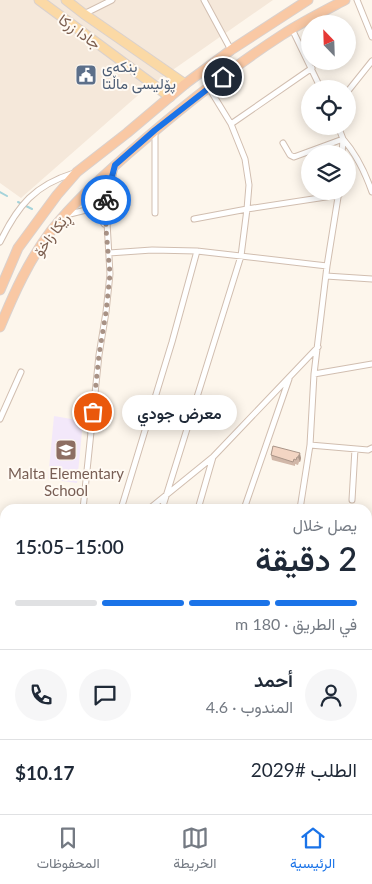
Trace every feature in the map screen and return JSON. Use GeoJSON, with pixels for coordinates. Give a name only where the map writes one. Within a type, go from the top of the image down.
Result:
{"type":"FeatureCollection","features":[{"type":"Feature","properties":{"kind":"highway","name":"ڕێکا زاخۆ"},"geometry":{"type":"LineString","coordinates":[[0,290],[18,248],[77,172],[185,84],[297,3],[308,0]]}},
{"type":"Feature","properties":{"kind":"highway","name":"ڕێکا زاخۆ"},"geometry":{"type":"LineString","coordinates":[[0,328],[20,281],[39,249],[63,215],[115,165],[155,130],[209,88],[292,29],[345,0]]}},
{"type":"Feature","properties":{"kind":"highway"},"geometry":{"type":"LineString","coordinates":[[6,275],[20,281]]}},
{"type":"Feature","properties":{"kind":"main road","name":"جادا زرکا"},"geometry":{"type":"LineString","coordinates":[[39,0],[170,96]]}},
{"type":"Feature","properties":{"kind":"main road","name":"جادا زرکا"},"geometry":{"type":"LineString","coordinates":[[66,0],[185,84]]}},
{"type":"Feature","properties":{"kind":"main road"},"geometry":{"type":"LineString","coordinates":[[160,88],[166,88],[171,85],[172,75]]}},
{"type":"Feature","properties":{"kind":"street"},"geometry":{"type":"LineString","coordinates":[[84,14],[112,0]]}},
{"type":"Feature","properties":{"kind":"street"},"geometry":{"type":"LineString","coordinates":[[204,0],[231,50]]}},
{"type":"Feature","properties":{"kind":"street"},"geometry":{"type":"LineString","coordinates":[[357,0],[372,37]]}},
{"type":"Feature","properties":{"kind":"street"},"geometry":{"type":"LineString","coordinates":[[292,29],[301,47]]}},
{"type":"Feature","properties":{"kind":"street"},"geometry":{"type":"LineString","coordinates":[[356,82],[372,61]]}},
{"type":"Feature","properties":{"kind":"street"},"geometry":{"type":"LineString","coordinates":[[231,124],[309,70]]}},
{"type":"Feature","properties":{"kind":"street"},"geometry":{"type":"LineString","coordinates":[[164,504],[241,256],[247,209],[249,185],[245,159],[231,124],[209,88]]}},
{"type":"Feature","properties":{"kind":"street"},"geometry":{"type":"LineString","coordinates":[[155,130],[155,213]]}},
{"type":"Feature","properties":{"kind":"street"},"geometry":{"type":"LineString","coordinates":[[341,135],[353,150],[366,175],[372,192]]}},
{"type":"Feature","properties":{"kind":"street"},"geometry":{"type":"LineString","coordinates":[[283,143],[290,155],[294,157],[343,139]]}},
{"type":"Feature","properties":{"kind":"street"},"geometry":{"type":"LineString","coordinates":[[343,139],[343,145]]}},
{"type":"Feature","properties":{"kind":"street"},"geometry":{"type":"LineString","coordinates":[[83,504],[99,355],[110,274],[106,229],[107,198],[115,165]]}},
{"type":"Feature","properties":{"kind":"street"},"geometry":{"type":"LineString","coordinates":[[0,242],[17,211],[31,196],[56,179],[77,172]]}},
{"type":"Feature","properties":{"kind":"street"},"geometry":{"type":"LineString","coordinates":[[366,175],[372,172]]}},
{"type":"Feature","properties":{"kind":"street"},"geometry":{"type":"LineString","coordinates":[[194,220],[301,200]]}},
{"type":"Feature","properties":{"kind":"street"},"geometry":{"type":"LineString","coordinates":[[301,504],[310,445],[314,374],[327,266],[338,200]]}},
{"type":"Feature","properties":{"kind":"street"},"geometry":{"type":"LineString","coordinates":[[63,215],[87,209],[95,210],[101,216],[106,229]]}},
{"type":"Feature","properties":{"kind":"street"},"geometry":{"type":"LineString","coordinates":[[109,253],[152,250],[197,251],[327,266]]}},
{"type":"Feature","properties":{"kind":"street"},"geometry":{"type":"LineString","coordinates":[[123,504],[172,342],[197,251]]}},
{"type":"Feature","properties":{"kind":"street"},"geometry":{"type":"LineString","coordinates":[[326,276],[372,279]]}},
{"type":"Feature","properties":{"kind":"street"},"geometry":{"type":"LineString","coordinates":[[155,504],[213,456],[318,347]]}},
{"type":"Feature","properties":{"kind":"street"},"geometry":{"type":"LineString","coordinates":[[314,374],[372,364]]}},
{"type":"Feature","properties":{"kind":"street"},"geometry":{"type":"LineString","coordinates":[[0,419],[21,372]]}},
{"type":"Feature","properties":{"kind":"street"},"geometry":{"type":"LineString","coordinates":[[246,504],[289,378]]}},
{"type":"Feature","properties":{"kind":"street"},"geometry":{"type":"LineString","coordinates":[[310,445],[368,450],[372,448]]}},
{"type":"Feature","properties":{"kind":"street"},"geometry":{"type":"LineString","coordinates":[[352,500],[355,449]]}},
{"type":"Feature","properties":{"kind":"street"},"geometry":{"type":"LineString","coordinates":[[199,504],[213,456]]}},
{"type":"Feature","properties":{"kind":"shaded area"},"geometry":{"type":"Polygon","coordinates":[[[0,0],[273,0],[144,90],[21,198],[0,183],[0,0]]]}},
{"type":"Feature","properties":{"kind":"shaded area","name":"Malta Elementary School"},"geometry":{"type":"Polygon","coordinates":[[[54,416],[83,421],[77,483],[48,479],[54,416]]]}},
{"type":"Feature","properties":{"kind":"building"},"geometry":{"type":"Polygon","coordinates":[[[273,446],[300,453],[293,462],[271,455],[273,446]]]}},
{"type":"Feature","properties":{"kind":"waterway"},"geometry":{"type":"LineString","coordinates":[[0,192],[7,196]]}},
{"type":"Feature","properties":{"kind":"waterway"},"geometry":{"type":"LineString","coordinates":[[26,206],[32,209]]}},
{"type":"Feature","properties":{"kind":"way so far"},"geometry":{"type":"LineString","coordinates":[[93,412],[110,274],[106,229],[106,200]]}},
{"type":"Feature","properties":{"kind":"place","name":"بنکەی پۆلیسی ماڵتا"},"geometry":{"type":"Point","coordinates":[86,75]}},
{"type":"Feature","properties":{"kind":"place","name":"معرض جودي"},"geometry":{"type":"Point","coordinates":[93,412]}},
{"type":"Feature","properties":{"kind":"place","name":"Malta Elementary School"},"geometry":{"type":"Point","coordinates":[66,450]}},
{"type":"Feature","properties":{"kind":"route"},"geometry":{"type":"LineString","coordinates":[[106,200],[115,165],[155,130],[223,77]]}}]}
